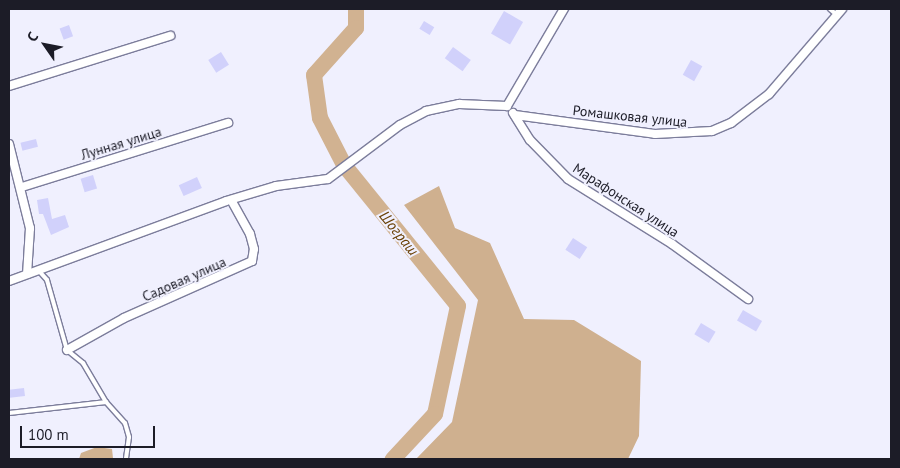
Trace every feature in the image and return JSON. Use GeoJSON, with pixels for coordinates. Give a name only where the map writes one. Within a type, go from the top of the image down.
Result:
{"type":"FeatureCollection","features":[{"type":"Feature","properties":{"kind":"street"},"geometry":{"type":"LineString","coordinates":[[9,281],[231,200],[340,173],[400,125],[426,111],[459,104],[507,106],[564,9]]}},
{"type":"Feature","properties":{"kind":"street","name":"Ромашковая улица"},"geometry":{"type":"LineString","coordinates":[[515,115],[655,134],[712,131],[732,123],[769,94],[839,12]]}},
{"type":"Feature","properties":{"kind":"street"},"geometry":{"type":"LineString","coordinates":[[9,86],[170,36]]}},
{"type":"Feature","properties":{"kind":"street","name":"Марафонская улица"},"geometry":{"type":"LineString","coordinates":[[507,106],[541,153],[568,179],[672,244],[748,299]]}},
{"type":"Feature","properties":{"kind":"street","name":"Лунная улица"},"geometry":{"type":"LineString","coordinates":[[22,187],[228,123]]}},
{"type":"Feature","properties":{"kind":"street"},"geometry":{"type":"LineString","coordinates":[[9,144],[22,187],[30,228],[27,274]]}},
{"type":"Feature","properties":{"kind":"street","name":"Садовая улица"},"geometry":{"type":"LineString","coordinates":[[67,350],[124,318],[252,261],[254,249],[250,234],[231,200]]}},
{"type":"Feature","properties":{"kind":"lane"},"geometry":{"type":"LineString","coordinates":[[830,9],[839,12]]}},
{"type":"Feature","properties":{"kind":"lane"},"geometry":{"type":"LineString","coordinates":[[39,270],[47,280],[67,350],[83,363],[106,402],[125,423],[129,438],[126,459]]}},
{"type":"Feature","properties":{"kind":"lane"},"geometry":{"type":"LineString","coordinates":[[9,413],[106,402]]}},
{"type":"Feature","properties":{"kind":"shaded area"},"geometry":{"type":"Polygon","coordinates":[[[439,186],[455,228],[490,243],[524,319],[574,320],[641,361],[639,436],[628,459],[416,459],[452,422],[478,300],[404,205],[439,186]]]}},
{"type":"Feature","properties":{"kind":"shaded area"},"geometry":{"type":"Polygon","coordinates":[[[97,447],[112,449],[113,458],[79,459],[81,453],[97,447]]]}},
{"type":"Feature","properties":{"kind":"building"},"geometry":{"type":"Polygon","coordinates":[[[504,11],[523,22],[510,45],[491,34],[504,11]]]}},
{"type":"Feature","properties":{"kind":"building"},"geometry":{"type":"Polygon","coordinates":[[[424,21],[434,27],[430,35],[419,29],[424,21]]]}},
{"type":"Feature","properties":{"kind":"building"},"geometry":{"type":"Polygon","coordinates":[[[69,25],[73,36],[64,40],[60,28],[69,25]]]}},
{"type":"Feature","properties":{"kind":"building"},"geometry":{"type":"Polygon","coordinates":[[[453,47],[471,60],[463,71],[445,58],[453,47]]]}},
{"type":"Feature","properties":{"kind":"building"},"geometry":{"type":"Polygon","coordinates":[[[221,52],[229,65],[216,73],[208,60],[221,52]]]}},
{"type":"Feature","properties":{"kind":"building"},"geometry":{"type":"Polygon","coordinates":[[[691,60],[702,66],[694,81],[683,75],[691,60]]]}},
{"type":"Feature","properties":{"kind":"building"},"geometry":{"type":"Polygon","coordinates":[[[36,139],[38,147],[22,151],[20,143],[36,139]]]}},
{"type":"Feature","properties":{"kind":"building"},"geometry":{"type":"Polygon","coordinates":[[[93,175],[97,188],[85,192],[81,179],[93,175]]]}},
{"type":"Feature","properties":{"kind":"building"},"geometry":{"type":"Polygon","coordinates":[[[197,177],[202,188],[184,196],[179,185],[197,177]]]}},
{"type":"Feature","properties":{"kind":"building"},"geometry":{"type":"Polygon","coordinates":[[[48,198],[52,219],[65,215],[69,227],[51,235],[43,214],[39,214],[37,200],[48,198]]]}},
{"type":"Feature","properties":{"kind":"building"},"geometry":{"type":"Polygon","coordinates":[[[573,238],[587,247],[580,259],[565,250],[573,238]]]}},
{"type":"Feature","properties":{"kind":"building"},"geometry":{"type":"Polygon","coordinates":[[[743,310],[762,321],[756,331],[737,320],[743,310]]]}},
{"type":"Feature","properties":{"kind":"building"},"geometry":{"type":"Polygon","coordinates":[[[701,323],[716,332],[709,343],[694,334],[701,323]]]}},
{"type":"Feature","properties":{"kind":"building"},"geometry":{"type":"Polygon","coordinates":[[[24,388],[25,396],[10,398],[9,390],[24,388]]]}},
{"type":"Feature","properties":{"kind":"waterway","name":"Шограш"},"geometry":{"type":"LineString","coordinates":[[356,9],[356,28],[314,75],[320,118],[344,165],[458,306],[435,414],[393,459]]}}]}
